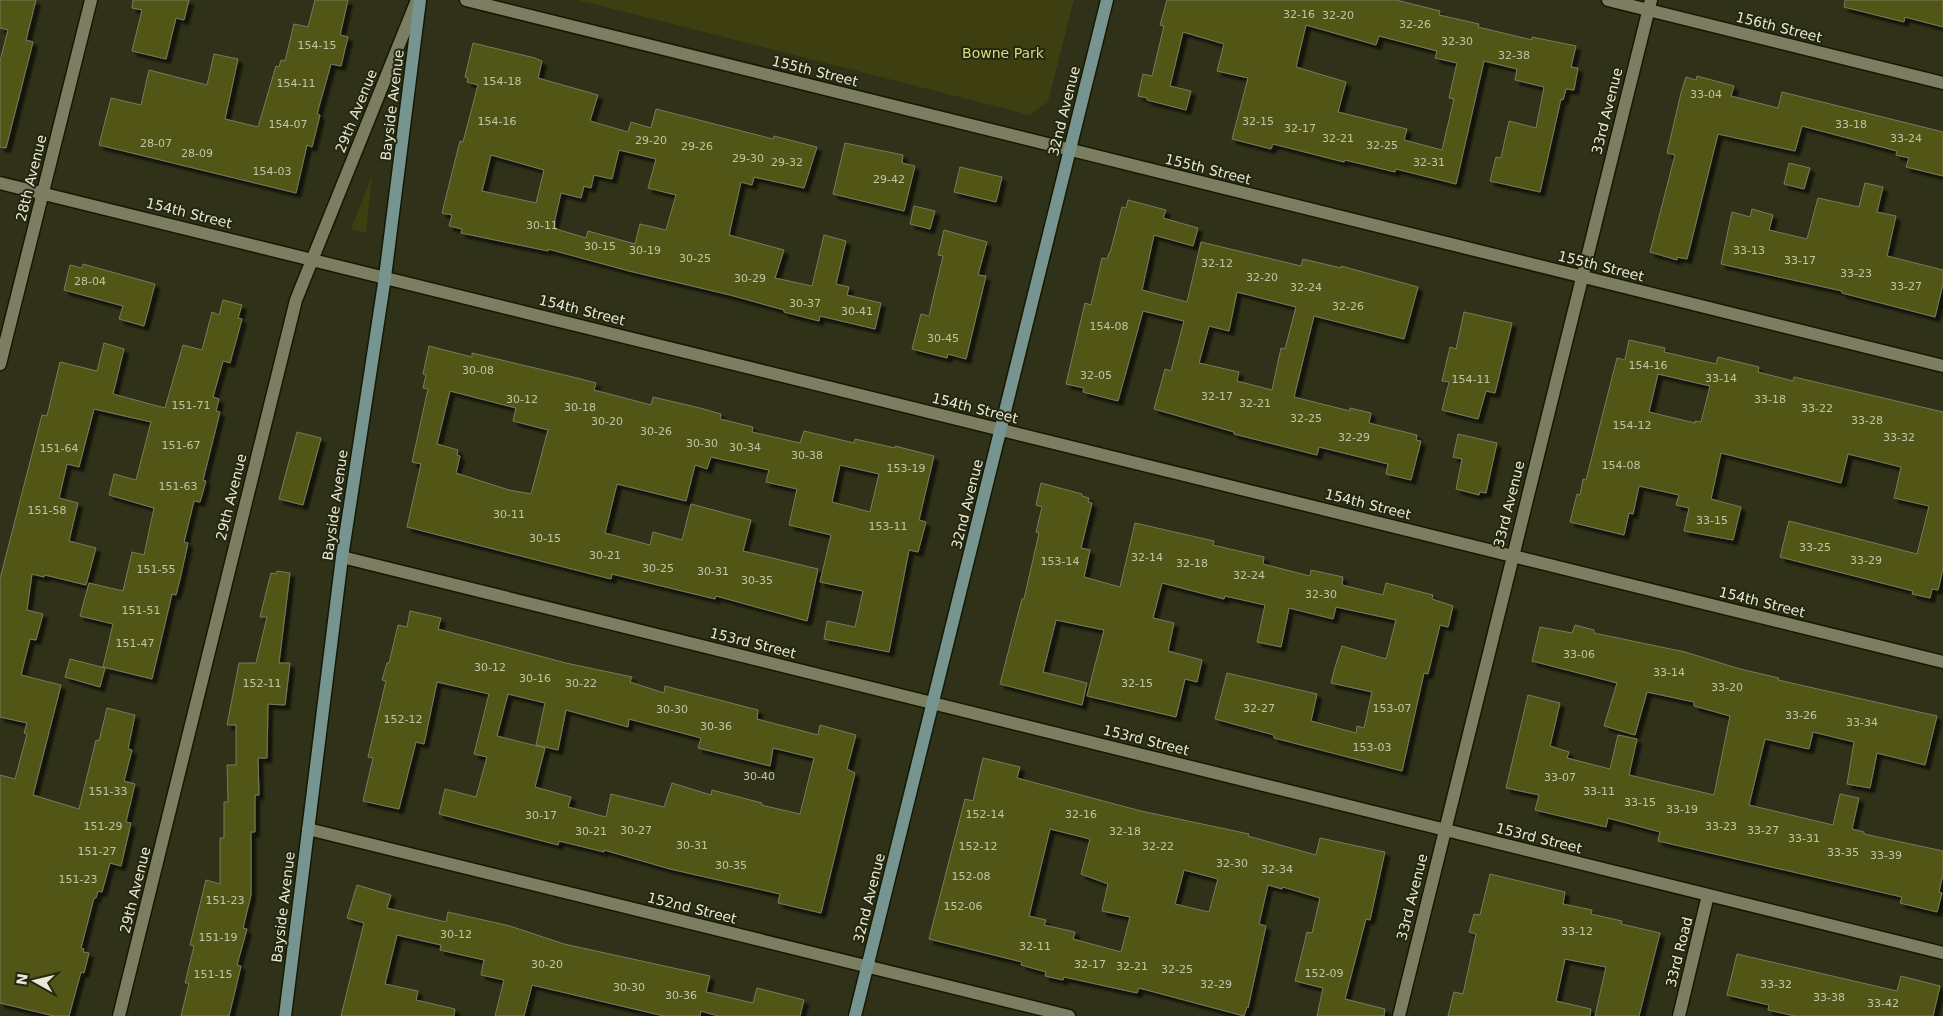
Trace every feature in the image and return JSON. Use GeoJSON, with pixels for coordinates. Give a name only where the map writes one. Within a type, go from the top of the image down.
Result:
{"type":"FeatureCollection","features":[{"type":"Feature","properties":{"kind":"street","name":"28th Avenue"},"geometry":{"type":"LineString","coordinates":[[0,364],[91,0]]}},
{"type":"Feature","properties":{"kind":"street","name":"29th Avenue"},"geometry":{"type":"LineString","coordinates":[[119,1016],[292,312],[419,0]]}},
{"type":"Feature","properties":{"kind":"street","name":"Bayside Avenue"},"geometry":{"type":"LineString","coordinates":[[285,1016],[342,557],[385,277],[419,0]]}},
{"type":"Feature","properties":{"kind":"street","name":"155th Street"},"geometry":{"type":"LineString","coordinates":[[466,0],[1943,366]]}},
{"type":"Feature","properties":{"kind":"street","name":"32nd Avenue"},"geometry":{"type":"LineString","coordinates":[[855,1016],[1107,0]]}},
{"type":"Feature","properties":{"kind":"street","name":"156th Street"},"geometry":{"type":"LineString","coordinates":[[1608,0],[1649,5],[1943,83]]}},
{"type":"Feature","properties":{"kind":"street","name":"33rd Avenue"},"geometry":{"type":"LineString","coordinates":[[1399,1016],[1649,5]]}},
{"type":"Feature","properties":{"kind":"street","name":"154th Street"},"geometry":{"type":"LineString","coordinates":[[0,183],[1943,662]]}},
{"type":"Feature","properties":{"kind":"street","name":"153rd Street"},"geometry":{"type":"LineString","coordinates":[[342,557],[1943,953]]}},
{"type":"Feature","properties":{"kind":"street","name":"152nd Street"},"geometry":{"type":"LineString","coordinates":[[308,829],[1070,1016]]}},
{"type":"Feature","properties":{"kind":"street","name":"33rd Road"},"geometry":{"type":"LineString","coordinates":[[1678,1016],[1708,895]]}},
{"type":"Feature","properties":{"kind":"green space","name":"Bowne Park"},"geometry":{"type":"Polygon","coordinates":[[[578,0],[1074,0],[1048,102],[1030,115],[578,0]]]}},
{"type":"Feature","properties":{"kind":"green space"},"geometry":{"type":"Polygon","coordinates":[[[372,176],[366,233],[351,229],[372,176]]]}},
{"type":"Feature","properties":{"kind":"building"},"geometry":{"type":"Polygon","coordinates":[[[0,0],[36,0],[26,40],[33,42],[6,148],[0,147],[0,61],[8,30],[0,28],[0,0]]]}},
{"type":"Feature","properties":{"kind":"building"},"geometry":{"type":"Polygon","coordinates":[[[133,0],[189,0],[184,20],[176,18],[166,59],[132,51],[142,10],[132,8],[133,0]]]}},
{"type":"Feature","properties":{"kind":"building"},"geometry":{"type":"Polygon","coordinates":[[[315,0],[348,0],[340,35],[348,37],[341,66],[331,64],[317,114],[320,115],[312,147],[307,145],[296,193],[99,145],[111,98],[141,105],[149,70],[207,85],[214,54],[238,59],[225,119],[258,127],[276,66],[279,67],[281,60],[285,61],[294,24],[308,27],[315,0]]]}},
{"type":"Feature","properties":{"kind":"building"},"geometry":{"type":"Polygon","coordinates":[[[1167,0],[1396,0],[1440,11],[1439,15],[1479,24],[1478,27],[1532,40],[1532,37],[1576,46],[1571,67],[1578,68],[1574,90],[1566,89],[1563,100],[1561,99],[1540,192],[1490,181],[1496,157],[1501,158],[1509,121],[1536,128],[1544,87],[1515,80],[1517,69],[1484,61],[1456,184],[1396,169],[1395,172],[1345,160],[1344,162],[1273,144],[1271,149],[1232,139],[1248,78],[1217,71],[1224,44],[1183,32],[1170,86],[1191,91],[1186,110],[1138,96],[1143,74],[1152,76],[1164,26],[1160,25],[1167,0]],[[1306,25],[1296,67],[1346,82],[1338,112],[1407,129],[1404,140],[1442,150],[1454,99],[1449,98],[1457,63],[1435,58],[1437,51],[1379,36],[1376,45],[1306,25]]]}},
{"type":"Feature","properties":{"kind":"building"},"geometry":{"type":"Polygon","coordinates":[[[1845,0],[1943,0],[1943,27],[1905,17],[1904,22],[1844,7],[1845,0]]]}},
{"type":"Feature","properties":{"kind":"building"},"geometry":{"type":"Polygon","coordinates":[[[473,43],[535,58],[542,61],[538,78],[598,95],[590,121],[628,132],[631,122],[651,128],[656,109],[773,139],[774,136],[817,147],[804,188],[754,177],[752,185],[741,182],[729,235],[784,250],[775,278],[812,286],[824,235],[846,241],[836,284],[849,287],[847,295],[881,303],[875,329],[820,316],[819,321],[730,295],[548,249],[548,251],[461,233],[462,229],[449,226],[452,215],[442,213],[460,141],[463,142],[478,85],[467,82],[468,78],[465,77],[473,43]],[[619,150],[612,179],[594,175],[591,188],[584,186],[581,198],[561,193],[553,228],[586,238],[588,231],[635,244],[640,224],[666,230],[676,195],[648,188],[656,159],[619,150]],[[491,155],[482,191],[536,203],[544,170],[491,155]]]}},
{"type":"Feature","properties":{"kind":"building"},"geometry":{"type":"Polygon","coordinates":[[[1697,76],[1734,86],[1731,96],[1778,108],[1782,92],[1943,132],[1943,176],[1906,167],[1909,158],[1896,155],[1897,151],[1802,126],[1795,151],[1718,134],[1687,259],[1677,257],[1677,260],[1650,252],[1675,155],[1667,153],[1681,93],[1686,77],[1696,80],[1697,76]]]}},
{"type":"Feature","properties":{"kind":"building"},"geometry":{"type":"Polygon","coordinates":[[[845,143],[903,155],[902,163],[915,166],[904,211],[833,194],[845,143]]]}},
{"type":"Feature","properties":{"kind":"building"},"geometry":{"type":"Polygon","coordinates":[[[1789,163],[1810,168],[1804,189],[1784,184],[1789,163]]]}},
{"type":"Feature","properties":{"kind":"building"},"geometry":{"type":"Polygon","coordinates":[[[960,167],[1002,177],[996,202],[954,192],[960,167]]]}},
{"type":"Feature","properties":{"kind":"building"},"geometry":{"type":"Polygon","coordinates":[[[1865,183],[1883,187],[1877,212],[1896,216],[1887,256],[1943,270],[1943,284],[1935,317],[1842,293],[1842,291],[1721,264],[1732,212],[1750,217],[1752,209],[1773,215],[1769,230],[1807,239],[1818,198],[1859,207],[1865,183]]]}},
{"type":"Feature","properties":{"kind":"building"},"geometry":{"type":"Polygon","coordinates":[[[1128,200],[1166,210],[1163,218],[1198,228],[1193,246],[1154,235],[1142,290],[1187,302],[1201,242],[1301,266],[1303,259],[1341,268],[1341,266],[1418,287],[1404,339],[1314,316],[1294,397],[1350,411],[1350,408],[1371,413],[1369,423],[1417,435],[1416,440],[1421,441],[1411,480],[1386,474],[1388,464],[1319,447],[1317,455],[1234,434],[1234,432],[1154,409],[1165,369],[1171,371],[1184,321],[1143,311],[1118,401],[1083,392],[1084,388],[1066,384],[1085,303],[1091,305],[1102,258],[1107,259],[1110,253],[1122,207],[1126,208],[1128,200]],[[1237,292],[1229,331],[1209,326],[1199,363],[1239,372],[1237,381],[1272,390],[1281,348],[1285,349],[1296,307],[1237,292]]]}},
{"type":"Feature","properties":{"kind":"building"},"geometry":{"type":"Polygon","coordinates":[[[914,206],[935,211],[930,229],[910,224],[914,206]]]}},
{"type":"Feature","properties":{"kind":"building"},"geometry":{"type":"Polygon","coordinates":[[[944,230],[987,242],[978,275],[986,276],[966,359],[948,354],[947,358],[912,349],[921,314],[929,316],[943,256],[938,255],[944,230]]]}},
{"type":"Feature","properties":{"kind":"building"},"geometry":{"type":"Polygon","coordinates":[[[83,264],[155,284],[144,326],[119,319],[123,306],[64,290],[70,265],[82,268],[83,264]]]}},
{"type":"Feature","properties":{"kind":"building"},"geometry":{"type":"Polygon","coordinates":[[[223,300],[242,305],[238,318],[242,319],[230,363],[223,361],[213,397],[219,399],[216,411],[220,412],[203,480],[206,481],[200,502],[194,501],[184,542],[188,543],[181,575],[176,595],[172,594],[152,679],[103,667],[113,624],[80,616],[89,583],[123,591],[132,552],[144,555],[154,508],[109,495],[114,474],[136,480],[151,422],[94,409],[79,467],[67,464],[59,498],[78,503],[69,541],[96,548],[86,585],[45,575],[44,577],[32,574],[27,610],[43,614],[36,640],[30,639],[21,675],[61,685],[33,795],[79,809],[96,740],[99,741],[107,708],[135,715],[128,749],[132,750],[124,781],[135,784],[126,822],[131,823],[121,866],[110,863],[102,892],[98,891],[96,898],[94,898],[81,948],[84,949],[83,952],[89,953],[84,973],[81,972],[69,1016],[54,1016],[0,1003],[0,775],[15,779],[27,734],[24,733],[27,723],[0,717],[0,579],[42,415],[47,416],[60,362],[97,371],[104,343],[124,349],[113,394],[165,408],[183,345],[202,350],[212,312],[219,315],[223,300]]]}},
{"type":"Feature","properties":{"kind":"building"},"geometry":{"type":"Polygon","coordinates":[[[1464,312],[1512,323],[1495,393],[1486,391],[1478,419],[1442,410],[1449,382],[1442,381],[1450,347],[1456,349],[1464,312]]]}},
{"type":"Feature","properties":{"kind":"building"},"geometry":{"type":"Polygon","coordinates":[[[1629,340],[1665,348],[1664,352],[1716,364],[1718,357],[1759,367],[1758,372],[1793,381],[1794,377],[1943,412],[1943,569],[1938,590],[1932,589],[1930,598],[1912,594],[1913,591],[1780,557],[1789,521],[1917,554],[1929,506],[1894,498],[1901,467],[1848,454],[1841,483],[1721,453],[1711,499],[1741,507],[1733,540],[1684,531],[1689,508],[1676,505],[1679,495],[1639,486],[1633,514],[1629,513],[1624,535],[1570,522],[1577,494],[1580,495],[1583,479],[1586,480],[1617,358],[1625,360],[1629,340]],[[1658,374],[1649,412],[1695,423],[1695,421],[1701,422],[1710,386],[1658,374]]]}},
{"type":"Feature","properties":{"kind":"building"},"geometry":{"type":"Polygon","coordinates":[[[429,346],[472,357],[472,353],[596,383],[594,390],[651,405],[653,397],[700,408],[721,414],[720,419],[753,427],[752,432],[800,443],[804,431],[854,443],[855,439],[895,448],[895,446],[934,456],[919,520],[926,522],[918,552],[909,550],[889,652],[824,639],[827,621],[855,627],[863,591],[820,582],[831,535],[789,525],[797,489],[766,482],[769,470],[711,457],[707,469],[695,465],[686,501],[617,484],[605,533],[650,545],[653,532],[682,540],[691,504],[751,520],[743,551],[818,569],[807,621],[716,596],[715,599],[612,574],[611,579],[407,527],[421,464],[412,462],[428,389],[423,388],[426,375],[423,374],[429,346]],[[450,391],[437,444],[458,450],[457,455],[460,456],[456,473],[509,490],[531,494],[548,430],[513,421],[516,408],[450,391]],[[840,465],[832,502],[870,512],[879,474],[840,465]]]}},
{"type":"Feature","properties":{"kind":"building"},"geometry":{"type":"Polygon","coordinates":[[[297,432],[321,438],[303,505],[279,499],[297,432]]]}},
{"type":"Feature","properties":{"kind":"building"},"geometry":{"type":"Polygon","coordinates":[[[1458,434],[1497,443],[1486,493],[1480,492],[1479,495],[1456,489],[1462,459],[1453,457],[1458,434]]]}},
{"type":"Feature","properties":{"kind":"building"},"geometry":{"type":"Polygon","coordinates":[[[1041,483],[1082,494],[1082,496],[1089,498],[1088,502],[1092,503],[1081,548],[1090,550],[1084,577],[1120,587],[1135,523],[1214,541],[1213,545],[1264,557],[1263,564],[1310,576],[1311,570],[1343,577],[1342,585],[1383,595],[1386,583],[1433,595],[1432,599],[1453,606],[1448,627],[1440,625],[1428,674],[1424,673],[1402,771],[1274,738],[1274,735],[1215,719],[1227,673],[1317,694],[1311,721],[1356,733],[1357,726],[1364,728],[1372,692],[1331,683],[1336,664],[1342,646],[1386,659],[1396,620],[1336,607],[1333,619],[1289,608],[1281,647],[1257,642],[1265,605],[1225,596],[1224,599],[1162,583],[1153,618],[1174,623],[1168,651],[1202,660],[1197,682],[1185,679],[1176,717],[1087,696],[1104,630],[1056,620],[1043,672],[1087,683],[1082,705],[1000,684],[1022,599],[1024,599],[1039,533],[1036,532],[1042,507],[1036,505],[1041,483]]]}},
{"type":"Feature","properties":{"kind":"building"},"geometry":{"type":"Polygon","coordinates":[[[277,571],[290,573],[279,663],[290,663],[285,705],[268,704],[267,758],[258,758],[259,795],[255,795],[255,832],[251,832],[251,895],[243,928],[247,929],[237,965],[241,966],[229,1016],[181,1016],[189,983],[185,983],[194,946],[190,945],[206,880],[220,884],[220,838],[224,838],[224,802],[228,802],[227,765],[236,765],[236,725],[227,725],[239,663],[256,663],[267,617],[260,617],[271,573],[276,574],[277,571]]]}},
{"type":"Feature","properties":{"kind":"building"},"geometry":{"type":"Polygon","coordinates":[[[410,611],[441,618],[438,629],[566,663],[632,677],[630,682],[664,693],[665,686],[758,710],[757,719],[818,735],[820,725],[856,735],[847,769],[855,773],[821,913],[778,903],[780,894],[670,869],[604,850],[604,852],[559,841],[558,845],[439,814],[445,789],[476,797],[487,757],[474,754],[489,694],[437,682],[424,744],[416,742],[399,809],[363,801],[373,758],[368,757],[386,681],[382,680],[387,663],[389,663],[398,625],[407,627],[410,611]],[[508,694],[497,736],[545,748],[535,787],[571,797],[568,807],[606,817],[611,794],[664,807],[672,783],[711,795],[712,790],[762,803],[761,805],[800,814],[814,758],[773,748],[770,766],[698,748],[701,738],[629,719],[628,727],[566,710],[558,750],[536,745],[545,703],[508,694]]]}},
{"type":"Feature","properties":{"kind":"building"},"geometry":{"type":"Polygon","coordinates":[[[1575,625],[1594,630],[1594,633],[1685,652],[1740,669],[1779,678],[1778,680],[1937,716],[1925,765],[1877,753],[1870,788],[1847,784],[1854,742],[1813,732],[1809,749],[1765,739],[1749,805],[1833,825],[1840,794],[1859,798],[1852,829],[1864,832],[1864,834],[1943,851],[1943,874],[1939,892],[1942,893],[1937,912],[1900,903],[1902,897],[1658,841],[1660,832],[1608,818],[1606,827],[1535,810],[1539,795],[1506,788],[1528,695],[1560,703],[1550,746],[1569,752],[1567,758],[1610,769],[1618,735],[1637,739],[1629,775],[1714,795],[1730,716],[1694,706],[1694,702],[1647,692],[1635,735],[1604,726],[1617,683],[1532,661],[1540,627],[1572,633],[1575,625]]]}},
{"type":"Feature","properties":{"kind":"building"},"geometry":{"type":"Polygon","coordinates":[[[70,659],[105,668],[100,687],[65,677],[70,659]]]}},
{"type":"Feature","properties":{"kind":"building"},"geometry":{"type":"Polygon","coordinates":[[[983,758],[1020,767],[1017,778],[1141,811],[1249,834],[1248,836],[1316,855],[1320,838],[1385,852],[1370,920],[1366,919],[1345,999],[1385,1009],[1384,1016],[1317,1016],[1323,988],[1295,981],[1307,932],[1312,933],[1320,898],[1283,887],[1282,889],[1268,885],[1259,924],[1266,926],[1248,1008],[1244,1016],[1139,988],[1137,993],[1064,977],[1063,980],[1045,976],[1046,972],[1021,965],[1022,962],[929,939],[965,799],[973,801],[983,758]],[[1050,829],[1029,916],[1046,920],[1044,925],[1075,932],[1073,939],[1121,952],[1130,917],[1102,911],[1108,884],[1081,874],[1090,839],[1050,829]],[[1184,870],[1175,904],[1209,912],[1218,879],[1184,870]]]}},
{"type":"Feature","properties":{"kind":"building"},"geometry":{"type":"Polygon","coordinates":[[[1490,874],[1565,892],[1563,904],[1592,910],[1591,914],[1622,921],[1621,924],[1660,933],[1639,1016],[1595,1016],[1606,967],[1565,959],[1556,1001],[1591,1009],[1590,1016],[1448,1016],[1454,992],[1463,994],[1476,934],[1469,932],[1474,914],[1480,915],[1490,874]]]}},
{"type":"Feature","properties":{"kind":"building"},"geometry":{"type":"Polygon","coordinates":[[[357,885],[391,895],[387,908],[446,922],[448,912],[510,926],[564,944],[710,976],[706,992],[753,1003],[757,988],[804,1000],[800,1016],[718,1016],[701,1011],[700,1016],[664,1016],[532,985],[524,1016],[495,1016],[504,980],[481,975],[484,960],[440,950],[441,945],[397,935],[385,984],[418,991],[416,1000],[455,1009],[454,1016],[341,1016],[364,923],[347,918],[357,885]]]}},
{"type":"Feature","properties":{"kind":"building"},"geometry":{"type":"Polygon","coordinates":[[[1737,954],[1897,991],[1901,976],[1940,986],[1933,1016],[1795,1016],[1768,1010],[1769,1005],[1727,995],[1737,954]]]}}]}
